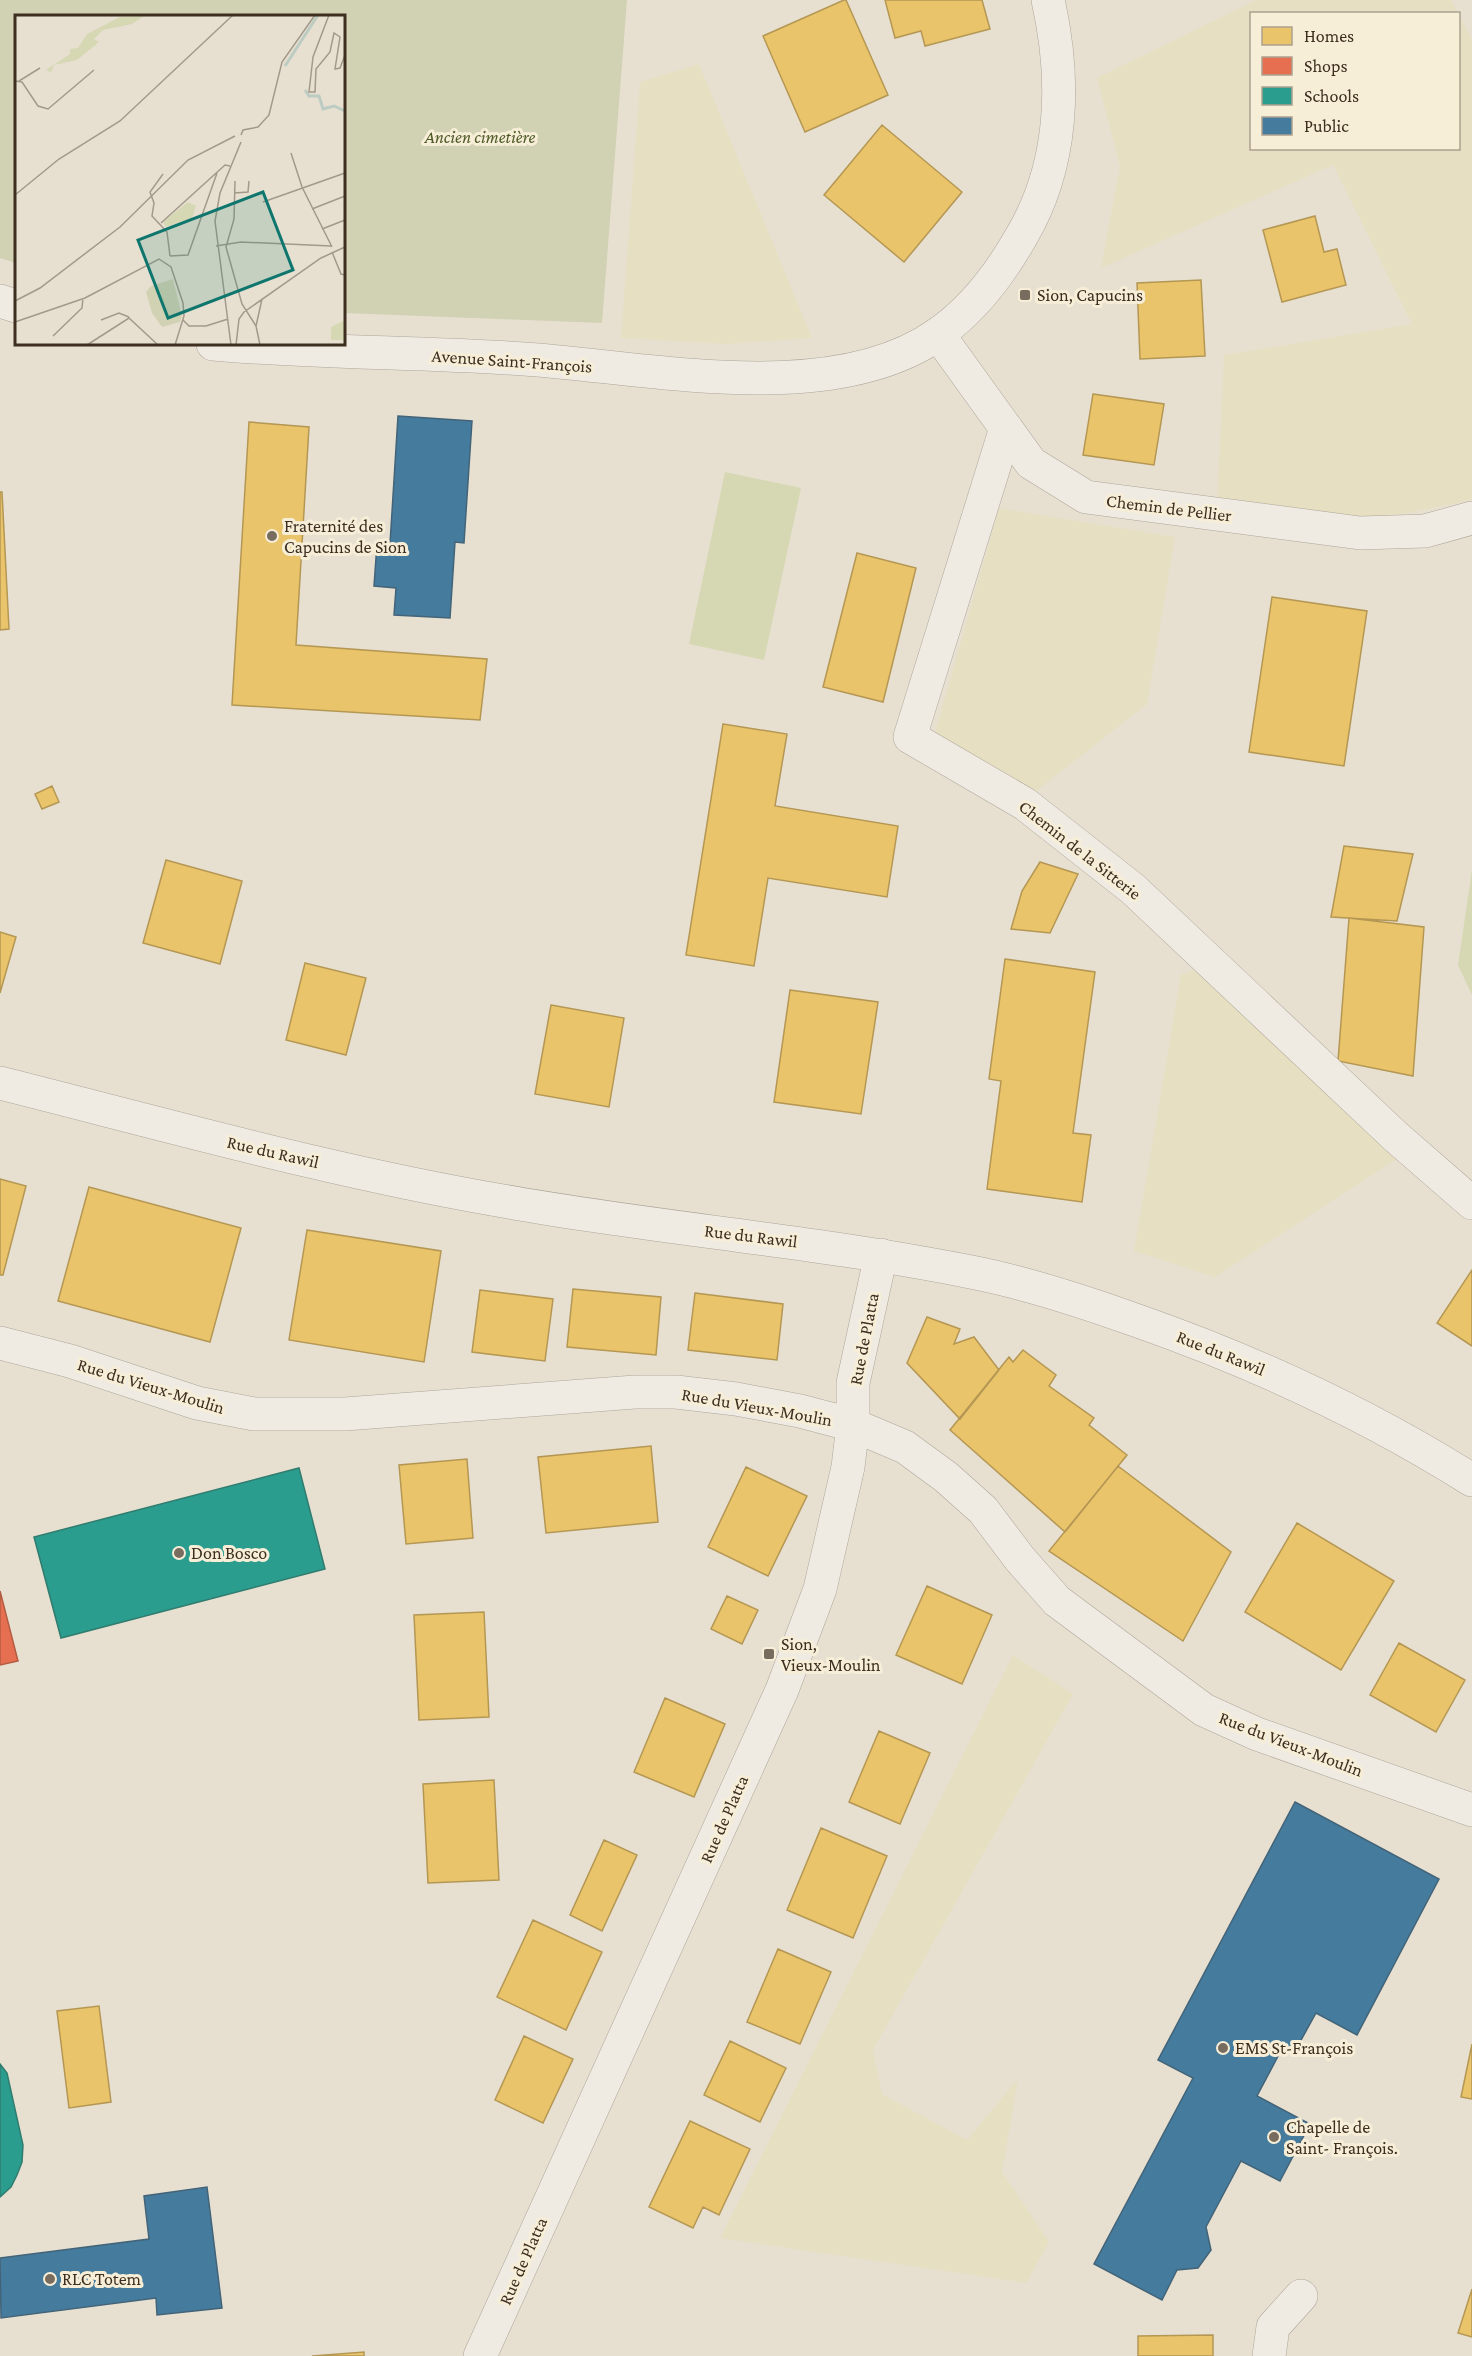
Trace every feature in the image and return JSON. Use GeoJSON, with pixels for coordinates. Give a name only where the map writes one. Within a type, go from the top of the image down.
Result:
{"type":"FeatureCollection","features":[{"type":"Feature","properties":{"kind":"street","name":"Avenue Saint-François"},"geometry":{"type":"LineString","coordinates":[[224,345],[277,350],[529,359],[638,371],[759,377],[811,375],[859,367],[908,350],[938,334],[975,302],[1006,264],[1028,225],[1045,184],[1057,134],[1060,80],[1055,28],[1048,0]]}},
{"type":"Feature","properties":{"kind":"street"},"geometry":{"type":"LineString","coordinates":[[0,302],[15,306]]}},
{"type":"Feature","properties":{"kind":"street","name":"Chemin de Pellier"},"geometry":{"type":"LineString","coordinates":[[938,334],[1031,463],[1086,497],[1360,533],[1425,531],[1472,518]]}},
{"type":"Feature","properties":{"kind":"street","name":"Chemin de la Sitterie"},"geometry":{"type":"LineString","coordinates":[[1006,428],[910,737],[1024,804],[1133,889],[1395,1136],[1472,1203]]}},
{"type":"Feature","properties":{"kind":"street","name":"Rue du Rawil"},"geometry":{"type":"LineString","coordinates":[[0,1083],[270,1151],[499,1201],[635,1222],[824,1245],[1035,1287],[1088,1303],[1220,1351],[1296,1384],[1369,1420],[1472,1480]]}},
{"type":"Feature","properties":{"kind":"street","name":"Rue de Platta"},"geometry":{"type":"LineString","coordinates":[[480,2356],[782,1690],[820,1589],[848,1467],[853,1425],[854,1383],[881,1255]]}},
{"type":"Feature","properties":{"kind":"street","name":"Rue du Vieux-Moulin"},"geometry":{"type":"LineString","coordinates":[[0,1343],[70,1361],[196,1403],[254,1414],[345,1414],[635,1392],[676,1392],[747,1401],[800,1411],[853,1425],[905,1447],[946,1477],[983,1510],[1020,1560],[1057,1600],[1204,1710],[1257,1734],[1472,1810]]}},
{"type":"Feature","properties":{"kind":"street"},"geometry":{"type":"LineString","coordinates":[[1269,2356],[1273,2327],[1300,2296]]}},
{"type":"Feature","properties":{"kind":"shaded area"},"geometry":{"type":"Polygon","coordinates":[[[1256,0],[1451,0],[1457,12],[1250,12],[1250,150],[1460,150],[1460,17],[1472,40],[1472,500],[1372,520],[1217,507],[1224,355],[1412,324],[1333,165],[1101,268],[1120,166],[1097,78],[1256,0]]]}},
{"type":"Feature","properties":{"kind":"shaded area"},"geometry":{"type":"Polygon","coordinates":[[[699,64],[812,338],[726,344],[621,338],[640,82],[699,64]]]}},
{"type":"Feature","properties":{"kind":"shaded area"},"geometry":{"type":"Polygon","coordinates":[[[999,508],[1175,537],[1147,704],[1035,792],[934,736],[999,508]]]}},
{"type":"Feature","properties":{"kind":"shaded area"},"geometry":{"type":"Polygon","coordinates":[[[1208,967],[1403,1155],[1215,1277],[1134,1251],[1181,974],[1208,967]]]}},
{"type":"Feature","properties":{"kind":"shaded area"},"geometry":{"type":"Polygon","coordinates":[[[1013,1655],[1073,1694],[873,2050],[882,2094],[967,2140],[1018,2079],[1002,2172],[1049,2242],[1026,2283],[720,2238],[1013,1655]]]}},
{"type":"Feature","properties":{"kind":"green space","name":"Ancien cimetière"},"geometry":{"type":"Polygon","coordinates":[[[0,0],[627,0],[602,323],[345,313],[345,15],[15,15],[15,263],[0,258],[0,0]]]}},
{"type":"Feature","properties":{"kind":"green space"},"geometry":{"type":"Polygon","coordinates":[[[725,472],[801,488],[764,660],[689,644],[725,472]]]}},
{"type":"Feature","properties":{"kind":"green space"},"geometry":{"type":"Polygon","coordinates":[[[1472,870],[1472,995],[1458,965],[1472,870]]]}},
{"type":"Feature","properties":{"kind":"building: Homes"},"geometry":{"type":"Polygon","coordinates":[[[846,0],[888,95],[805,132],[763,36],[846,0]]]}},
{"type":"Feature","properties":{"kind":"building: Homes"},"geometry":{"type":"Polygon","coordinates":[[[885,0],[982,0],[990,29],[925,46],[921,31],[895,38],[885,0]]]}},
{"type":"Feature","properties":{"kind":"building: Homes"},"geometry":{"type":"Polygon","coordinates":[[[882,125],[962,192],[904,262],[824,195],[882,125]]]}},
{"type":"Feature","properties":{"kind":"building: Homes"},"geometry":{"type":"Polygon","coordinates":[[[1315,216],[1324,252],[1337,249],[1346,285],[1282,302],[1263,230],[1315,216]]]}},
{"type":"Feature","properties":{"kind":"building: Homes"},"geometry":{"type":"Polygon","coordinates":[[[1201,280],[1205,356],[1140,359],[1137,283],[1201,280]]]}},
{"type":"Feature","properties":{"kind":"building: Homes"},"geometry":{"type":"Polygon","coordinates":[[[1093,394],[1164,404],[1154,465],[1083,455],[1093,394]]]}},
{"type":"Feature","properties":{"kind":"building: Homes","name":"Fraternité des Capucins de Sion"},"geometry":{"type":"Polygon","coordinates":[[[249,422],[309,427],[296,645],[487,659],[480,720],[232,705],[249,422]]]}},
{"type":"Feature","properties":{"kind":"building: Homes"},"geometry":{"type":"Polygon","coordinates":[[[0,492],[2,492],[9,629],[0,630],[0,492]]]}},
{"type":"Feature","properties":{"kind":"building: Homes"},"geometry":{"type":"Polygon","coordinates":[[[857,553],[916,568],[883,702],[823,687],[857,553]]]}},
{"type":"Feature","properties":{"kind":"building: Homes"},"geometry":{"type":"Polygon","coordinates":[[[1272,597],[1367,611],[1344,766],[1249,752],[1272,597]]]}},
{"type":"Feature","properties":{"kind":"building: Homes"},"geometry":{"type":"Polygon","coordinates":[[[723,724],[787,734],[775,806],[898,826],[887,897],[768,878],[754,966],[686,955],[723,724]]]}},
{"type":"Feature","properties":{"kind":"building: Homes"},"geometry":{"type":"Polygon","coordinates":[[[52,786],[59,802],[42,809],[35,794],[52,786]]]}},
{"type":"Feature","properties":{"kind":"building: Homes"},"geometry":{"type":"Polygon","coordinates":[[[1344,846],[1413,854],[1397,921],[1331,917],[1344,846]]]}},
{"type":"Feature","properties":{"kind":"building: Homes"},"geometry":{"type":"Polygon","coordinates":[[[166,860],[242,881],[220,964],[143,943],[166,860]]]}},
{"type":"Feature","properties":{"kind":"building: Homes"},"geometry":{"type":"Polygon","coordinates":[[[1040,862],[1078,874],[1050,933],[1011,929],[1022,891],[1040,862]]]}},
{"type":"Feature","properties":{"kind":"building: Homes"},"geometry":{"type":"Polygon","coordinates":[[[1349,918],[1424,927],[1413,1076],[1338,1061],[1349,918]]]}},
{"type":"Feature","properties":{"kind":"building: Homes"},"geometry":{"type":"Polygon","coordinates":[[[0,932],[16,937],[0,993],[0,932]]]}},
{"type":"Feature","properties":{"kind":"building: Homes"},"geometry":{"type":"Polygon","coordinates":[[[1005,959],[1095,972],[1073,1133],[1091,1135],[1082,1202],[987,1189],[1001,1081],[989,1079],[1005,959]]]}},
{"type":"Feature","properties":{"kind":"building: Homes"},"geometry":{"type":"Polygon","coordinates":[[[305,963],[366,978],[346,1055],[286,1040],[305,963]]]}},
{"type":"Feature","properties":{"kind":"building: Homes"},"geometry":{"type":"Polygon","coordinates":[[[790,990],[878,1002],[861,1114],[774,1102],[790,990]]]}},
{"type":"Feature","properties":{"kind":"building: Homes"},"geometry":{"type":"Polygon","coordinates":[[[551,1005],[624,1018],[609,1107],[535,1094],[551,1005]]]}},
{"type":"Feature","properties":{"kind":"building: Homes"},"geometry":{"type":"Polygon","coordinates":[[[0,1179],[26,1186],[3,1275],[0,1275],[0,1179]]]}},
{"type":"Feature","properties":{"kind":"building: Homes"},"geometry":{"type":"Polygon","coordinates":[[[89,1187],[241,1228],[210,1342],[58,1301],[89,1187]]]}},
{"type":"Feature","properties":{"kind":"building: Homes"},"geometry":{"type":"Polygon","coordinates":[[[307,1230],[441,1251],[424,1362],[289,1340],[307,1230]]]}},
{"type":"Feature","properties":{"kind":"building: Homes"},"geometry":{"type":"Polygon","coordinates":[[[1472,1270],[1472,1346],[1437,1323],[1472,1270]]]}},
{"type":"Feature","properties":{"kind":"building: Homes"},"geometry":{"type":"Polygon","coordinates":[[[573,1289],[661,1297],[656,1355],[567,1347],[573,1289]]]}},
{"type":"Feature","properties":{"kind":"building: Homes"},"geometry":{"type":"Polygon","coordinates":[[[480,1290],[553,1299],[545,1361],[472,1352],[480,1290]]]}},
{"type":"Feature","properties":{"kind":"building: Homes"},"geometry":{"type":"Polygon","coordinates":[[[695,1293],[783,1304],[777,1360],[688,1350],[695,1293]]]}},
{"type":"Feature","properties":{"kind":"building: Homes"},"geometry":{"type":"Polygon","coordinates":[[[927,1317],[960,1329],[954,1344],[974,1337],[999,1370],[960,1419],[907,1363],[927,1317]]]}},
{"type":"Feature","properties":{"kind":"building: Homes"},"geometry":{"type":"Polygon","coordinates":[[[1023,1350],[1056,1375],[1049,1386],[1094,1418],[1089,1425],[1127,1455],[1065,1532],[950,1430],[1009,1357],[1013,1362],[1023,1350]]]}},
{"type":"Feature","properties":{"kind":"building: Homes"},"geometry":{"type":"Polygon","coordinates":[[[651,1446],[658,1522],[546,1533],[538,1457],[651,1446]]]}},
{"type":"Feature","properties":{"kind":"building: Homes"},"geometry":{"type":"Polygon","coordinates":[[[467,1459],[473,1538],[406,1544],[399,1465],[467,1459]]]}},
{"type":"Feature","properties":{"kind":"building: Homes"},"geometry":{"type":"Polygon","coordinates":[[[1118,1466],[1231,1552],[1183,1641],[1049,1551],[1118,1466]]]}},
{"type":"Feature","properties":{"kind":"building: Homes"},"geometry":{"type":"Polygon","coordinates":[[[746,1467],[807,1496],[768,1576],[708,1547],[746,1467]]]}},
{"type":"Feature","properties":{"kind":"building: Homes"},"geometry":{"type":"Polygon","coordinates":[[[1297,1523],[1394,1581],[1341,1670],[1245,1612],[1297,1523]]]}},
{"type":"Feature","properties":{"kind":"building: Homes"},"geometry":{"type":"Polygon","coordinates":[[[927,1586],[992,1615],[962,1684],[896,1655],[927,1586]]]}},
{"type":"Feature","properties":{"kind":"building: Homes"},"geometry":{"type":"Polygon","coordinates":[[[727,1596],[758,1610],[742,1644],[711,1629],[727,1596]]]}},
{"type":"Feature","properties":{"kind":"building: Homes"},"geometry":{"type":"Polygon","coordinates":[[[484,1612],[489,1717],[419,1720],[414,1615],[484,1612]]]}},
{"type":"Feature","properties":{"kind":"building: Homes"},"geometry":{"type":"Polygon","coordinates":[[[1399,1643],[1465,1680],[1436,1732],[1370,1695],[1399,1643]]]}},
{"type":"Feature","properties":{"kind":"building: Homes"},"geometry":{"type":"Polygon","coordinates":[[[665,1698],[725,1724],[694,1797],[634,1772],[665,1698]]]}},
{"type":"Feature","properties":{"kind":"building: Homes"},"geometry":{"type":"Polygon","coordinates":[[[879,1731],[930,1753],[900,1824],[849,1802],[879,1731]]]}},
{"type":"Feature","properties":{"kind":"building: Homes"},"geometry":{"type":"Polygon","coordinates":[[[494,1780],[499,1880],[428,1883],[423,1784],[494,1780]]]}},
{"type":"Feature","properties":{"kind":"building: Homes"},"geometry":{"type":"Polygon","coordinates":[[[821,1828],[887,1856],[853,1938],[787,1910],[821,1828]]]}},
{"type":"Feature","properties":{"kind":"building: Homes"},"geometry":{"type":"Polygon","coordinates":[[[604,1840],[637,1855],[602,1931],[570,1915],[604,1840]]]}},
{"type":"Feature","properties":{"kind":"building: Homes"},"geometry":{"type":"Polygon","coordinates":[[[533,1920],[602,1952],[566,2030],[497,1997],[533,1920]]]}},
{"type":"Feature","properties":{"kind":"building: Homes"},"geometry":{"type":"Polygon","coordinates":[[[778,1949],[831,1972],[800,2044],[747,2022],[778,1949]]]}},
{"type":"Feature","properties":{"kind":"building: Homes"},"geometry":{"type":"Polygon","coordinates":[[[99,2006],[111,2102],[69,2108],[57,2011],[99,2006]]]}},
{"type":"Feature","properties":{"kind":"building: Homes"},"geometry":{"type":"Polygon","coordinates":[[[524,2036],[573,2059],[543,2123],[495,2100],[524,2036]]]}},
{"type":"Feature","properties":{"kind":"building: Homes"},"geometry":{"type":"Polygon","coordinates":[[[730,2041],[786,2068],[760,2122],[704,2095],[730,2041]]]}},
{"type":"Feature","properties":{"kind":"building: Homes"},"geometry":{"type":"Polygon","coordinates":[[[1472,2044],[1472,2099],[1461,2097],[1472,2044]]]}},
{"type":"Feature","properties":{"kind":"building: Homes"},"geometry":{"type":"Polygon","coordinates":[[[690,2121],[750,2149],[719,2215],[703,2207],[693,2228],[649,2207],[690,2121]]]}},
{"type":"Feature","properties":{"kind":"building: Homes"},"geometry":{"type":"Polygon","coordinates":[[[1472,2289],[1472,2337],[1458,2333],[1472,2289]]]}},
{"type":"Feature","properties":{"kind":"building: Homes"},"geometry":{"type":"Polygon","coordinates":[[[1213,2335],[1213,2356],[1138,2356],[1138,2336],[1213,2335]]]}},
{"type":"Feature","properties":{"kind":"building: Homes"},"geometry":{"type":"Polygon","coordinates":[[[364,2352],[364,2356],[312,2356],[364,2352]]]}},
{"type":"Feature","properties":{"kind":"building: Shops"},"geometry":{"type":"Polygon","coordinates":[[[0,1591],[18,1661],[0,1665],[0,1591]]]}},
{"type":"Feature","properties":{"kind":"building: Schools","name":"Don Bosco"},"geometry":{"type":"Polygon","coordinates":[[[299,1468],[325,1569],[61,1638],[34,1537],[299,1468]]]}},
{"type":"Feature","properties":{"kind":"building: Schools"},"geometry":{"type":"Polygon","coordinates":[[[0,2064],[7,2073],[23,2145],[22,2162],[17,2175],[11,2187],[0,2197],[0,2064]]]}},
{"type":"Feature","properties":{"kind":"building: Public"},"geometry":{"type":"Polygon","coordinates":[[[398,416],[472,421],[464,543],[455,542],[450,618],[394,615],[396,588],[374,586],[377,544],[390,544],[398,416]]]}},
{"type":"Feature","properties":{"kind":"building: Public","name":"EMS St-François"},"geometry":{"type":"Polygon","coordinates":[[[1295,1802],[1439,1879],[1357,2035],[1316,2013],[1295,2051],[1284,2045],[1257,2096],[1310,2124],[1280,2181],[1241,2161],[1206,2227],[1211,2250],[1198,2268],[1177,2270],[1162,2300],[1094,2264],[1193,2078],[1158,2060],[1295,1802]]]}},
{"type":"Feature","properties":{"kind":"building: Public"},"geometry":{"type":"Polygon","coordinates":[[[207,2187],[222,2308],[157,2315],[156,2298],[1,2318],[0,2258],[149,2239],[144,2196],[207,2187]]]}},
{"type":"Feature","properties":{"kind":"place","name":"Sion, Capucins"},"geometry":{"type":"Point","coordinates":[1025,295]}},
{"type":"Feature","properties":{"kind":"place","name":"Fraternité des Capucins de Sion"},"geometry":{"type":"Point","coordinates":[272,536]}},
{"type":"Feature","properties":{"kind":"place","name":"Don Bosco"},"geometry":{"type":"Point","coordinates":[179,1553]}},
{"type":"Feature","properties":{"kind":"place","name":"Sion, Vieux-Moulin"},"geometry":{"type":"Point","coordinates":[769,1654]}},
{"type":"Feature","properties":{"kind":"place","name":"EMS St-François"},"geometry":{"type":"Point","coordinates":[1223,2048]}},
{"type":"Feature","properties":{"kind":"place","name":"Chapelle de Saint- François."},"geometry":{"type":"Point","coordinates":[1274,2137]}},
{"type":"Feature","properties":{"kind":"place","name":"RLC Totem"},"geometry":{"type":"Point","coordinates":[50,2279]}}]}
